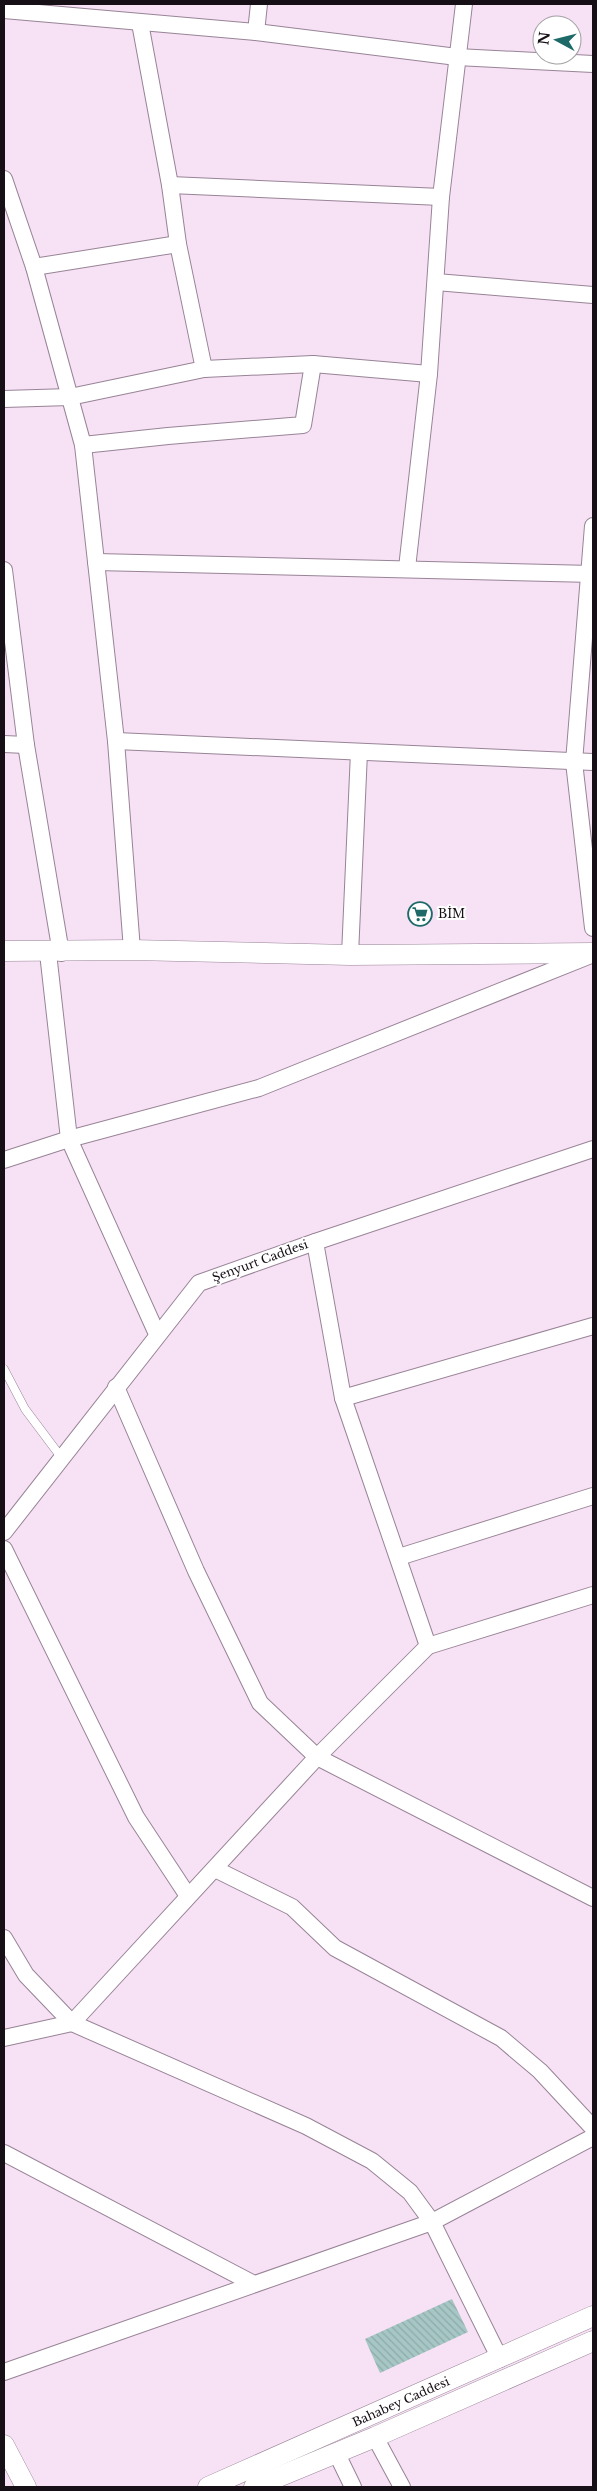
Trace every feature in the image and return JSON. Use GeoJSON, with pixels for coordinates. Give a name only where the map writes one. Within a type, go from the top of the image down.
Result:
{"type":"FeatureCollection","features":[{"type":"Feature","properties":{"kind":"street"},"geometry":{"type":"LineString","coordinates":[[256,32],[259,4]]}},
{"type":"Feature","properties":{"kind":"street"},"geometry":{"type":"LineString","coordinates":[[407,568],[429,374],[441,197],[464,4]]}},
{"type":"Feature","properties":{"kind":"street"},"geometry":{"type":"LineString","coordinates":[[4,10],[256,32],[457,56],[593,64]]}},
{"type":"Feature","properties":{"kind":"street"},"geometry":{"type":"LineString","coordinates":[[140,23],[170,185],[178,244],[204,369]]}},
{"type":"Feature","properties":{"kind":"street"},"geometry":{"type":"LineString","coordinates":[[4,179],[34,267],[83,445],[116,741],[132,950]]}},
{"type":"Feature","properties":{"kind":"street"},"geometry":{"type":"LineString","coordinates":[[170,185],[441,197]]}},
{"type":"Feature","properties":{"kind":"street"},"geometry":{"type":"LineString","coordinates":[[34,267],[178,244]]}},
{"type":"Feature","properties":{"kind":"street"},"geometry":{"type":"LineString","coordinates":[[436,282],[593,295]]}},
{"type":"Feature","properties":{"kind":"street"},"geometry":{"type":"LineString","coordinates":[[4,399],[70,397],[204,369],[312,364],[429,374]]}},
{"type":"Feature","properties":{"kind":"street"},"geometry":{"type":"LineString","coordinates":[[83,445],[303,425],[312,364]]}},
{"type":"Feature","properties":{"kind":"street"},"geometry":{"type":"LineString","coordinates":[[593,526],[591,574],[574,762],[593,928]]}},
{"type":"Feature","properties":{"kind":"street"},"geometry":{"type":"LineString","coordinates":[[96,562],[407,568],[591,574]]}},
{"type":"Feature","properties":{"kind":"street"},"geometry":{"type":"LineString","coordinates":[[4,572],[54,953],[69,1139],[157,1334]]}},
{"type":"Feature","properties":{"kind":"street"},"geometry":{"type":"LineString","coordinates":[[116,741],[593,762]]}},
{"type":"Feature","properties":{"kind":"street"},"geometry":{"type":"LineString","coordinates":[[4,744],[26,745]]}},
{"type":"Feature","properties":{"kind":"street"},"geometry":{"type":"LineString","coordinates":[[350,955],[359,752]]}},
{"type":"Feature","properties":{"kind":"street"},"geometry":{"type":"LineString","coordinates":[[4,951],[54,953],[132,950],[350,955],[593,953]]}},
{"type":"Feature","properties":{"kind":"street"},"geometry":{"type":"LineString","coordinates":[[4,1160],[69,1139],[259,1088],[593,953]]}},
{"type":"Feature","properties":{"kind":"street","name":"Şenyurt Caddesi"},"geometry":{"type":"LineString","coordinates":[[4,1532],[157,1334],[199,1283],[593,1149]]}},
{"type":"Feature","properties":{"kind":"street"},"geometry":{"type":"LineString","coordinates":[[315,1242],[343,1398],[428,1646]]}},
{"type":"Feature","properties":{"kind":"street"},"geometry":{"type":"LineString","coordinates":[[343,1398],[593,1326]]}},
{"type":"Feature","properties":{"kind":"street"},"geometry":{"type":"LineString","coordinates":[[116,1387],[196,1570],[260,1704],[317,1758],[593,1898]]}},
{"type":"Feature","properties":{"kind":"street"},"geometry":{"type":"LineString","coordinates":[[398,1557],[593,1496]]}},
{"type":"Feature","properties":{"kind":"street"},"geometry":{"type":"LineString","coordinates":[[4,1549],[136,1818],[188,1896]]}},
{"type":"Feature","properties":{"kind":"street"},"geometry":{"type":"LineString","coordinates":[[4,2038],[72,2023],[317,1758],[428,1646],[593,1596]]}},
{"type":"Feature","properties":{"kind":"street"},"geometry":{"type":"LineString","coordinates":[[215,1869],[292,1907],[335,1948],[501,2038],[540,2071],[593,2128]]}},
{"type":"Feature","properties":{"kind":"street"},"geometry":{"type":"LineString","coordinates":[[4,1938],[26,1975],[72,2023],[306,2126],[372,2161],[410,2192],[432,2222],[500,2359]]}},
{"type":"Feature","properties":{"kind":"street"},"geometry":{"type":"LineString","coordinates":[[4,2372],[432,2222],[593,2136]]}},
{"type":"Feature","properties":{"kind":"street"},"geometry":{"type":"LineString","coordinates":[[4,2153],[254,2284]]}},
{"type":"Feature","properties":{"kind":"street","name":"Bahabey Caddesi"},"geometry":{"type":"LineString","coordinates":[[208,2487],[500,2359],[593,2316]]}},
{"type":"Feature","properties":{"kind":"street","name":"Bahabey Caddesi"},"geometry":{"type":"LineString","coordinates":[[254,2487],[375,2437],[593,2341]]}},
{"type":"Feature","properties":{"kind":"street"},"geometry":{"type":"LineString","coordinates":[[375,2437],[402,2487]]}},
{"type":"Feature","properties":{"kind":"street"},"geometry":{"type":"LineString","coordinates":[[4,2444],[26,2487]]}},
{"type":"Feature","properties":{"kind":"street"},"geometry":{"type":"LineString","coordinates":[[336,2452],[353,2487]]}},
{"type":"Feature","properties":{"kind":"lane"},"geometry":{"type":"LineString","coordinates":[[4,1369],[25,1409],[61,1457]]}},
{"type":"Feature","properties":{"kind":"building"},"geometry":{"type":"Polygon","coordinates":[[[452,2299],[468,2332],[380,2373],[365,2339],[452,2299]]]}},
{"type":"Feature","properties":{"kind":"place","name":"BİM"},"geometry":{"type":"Point","coordinates":[420,914]}}]}
